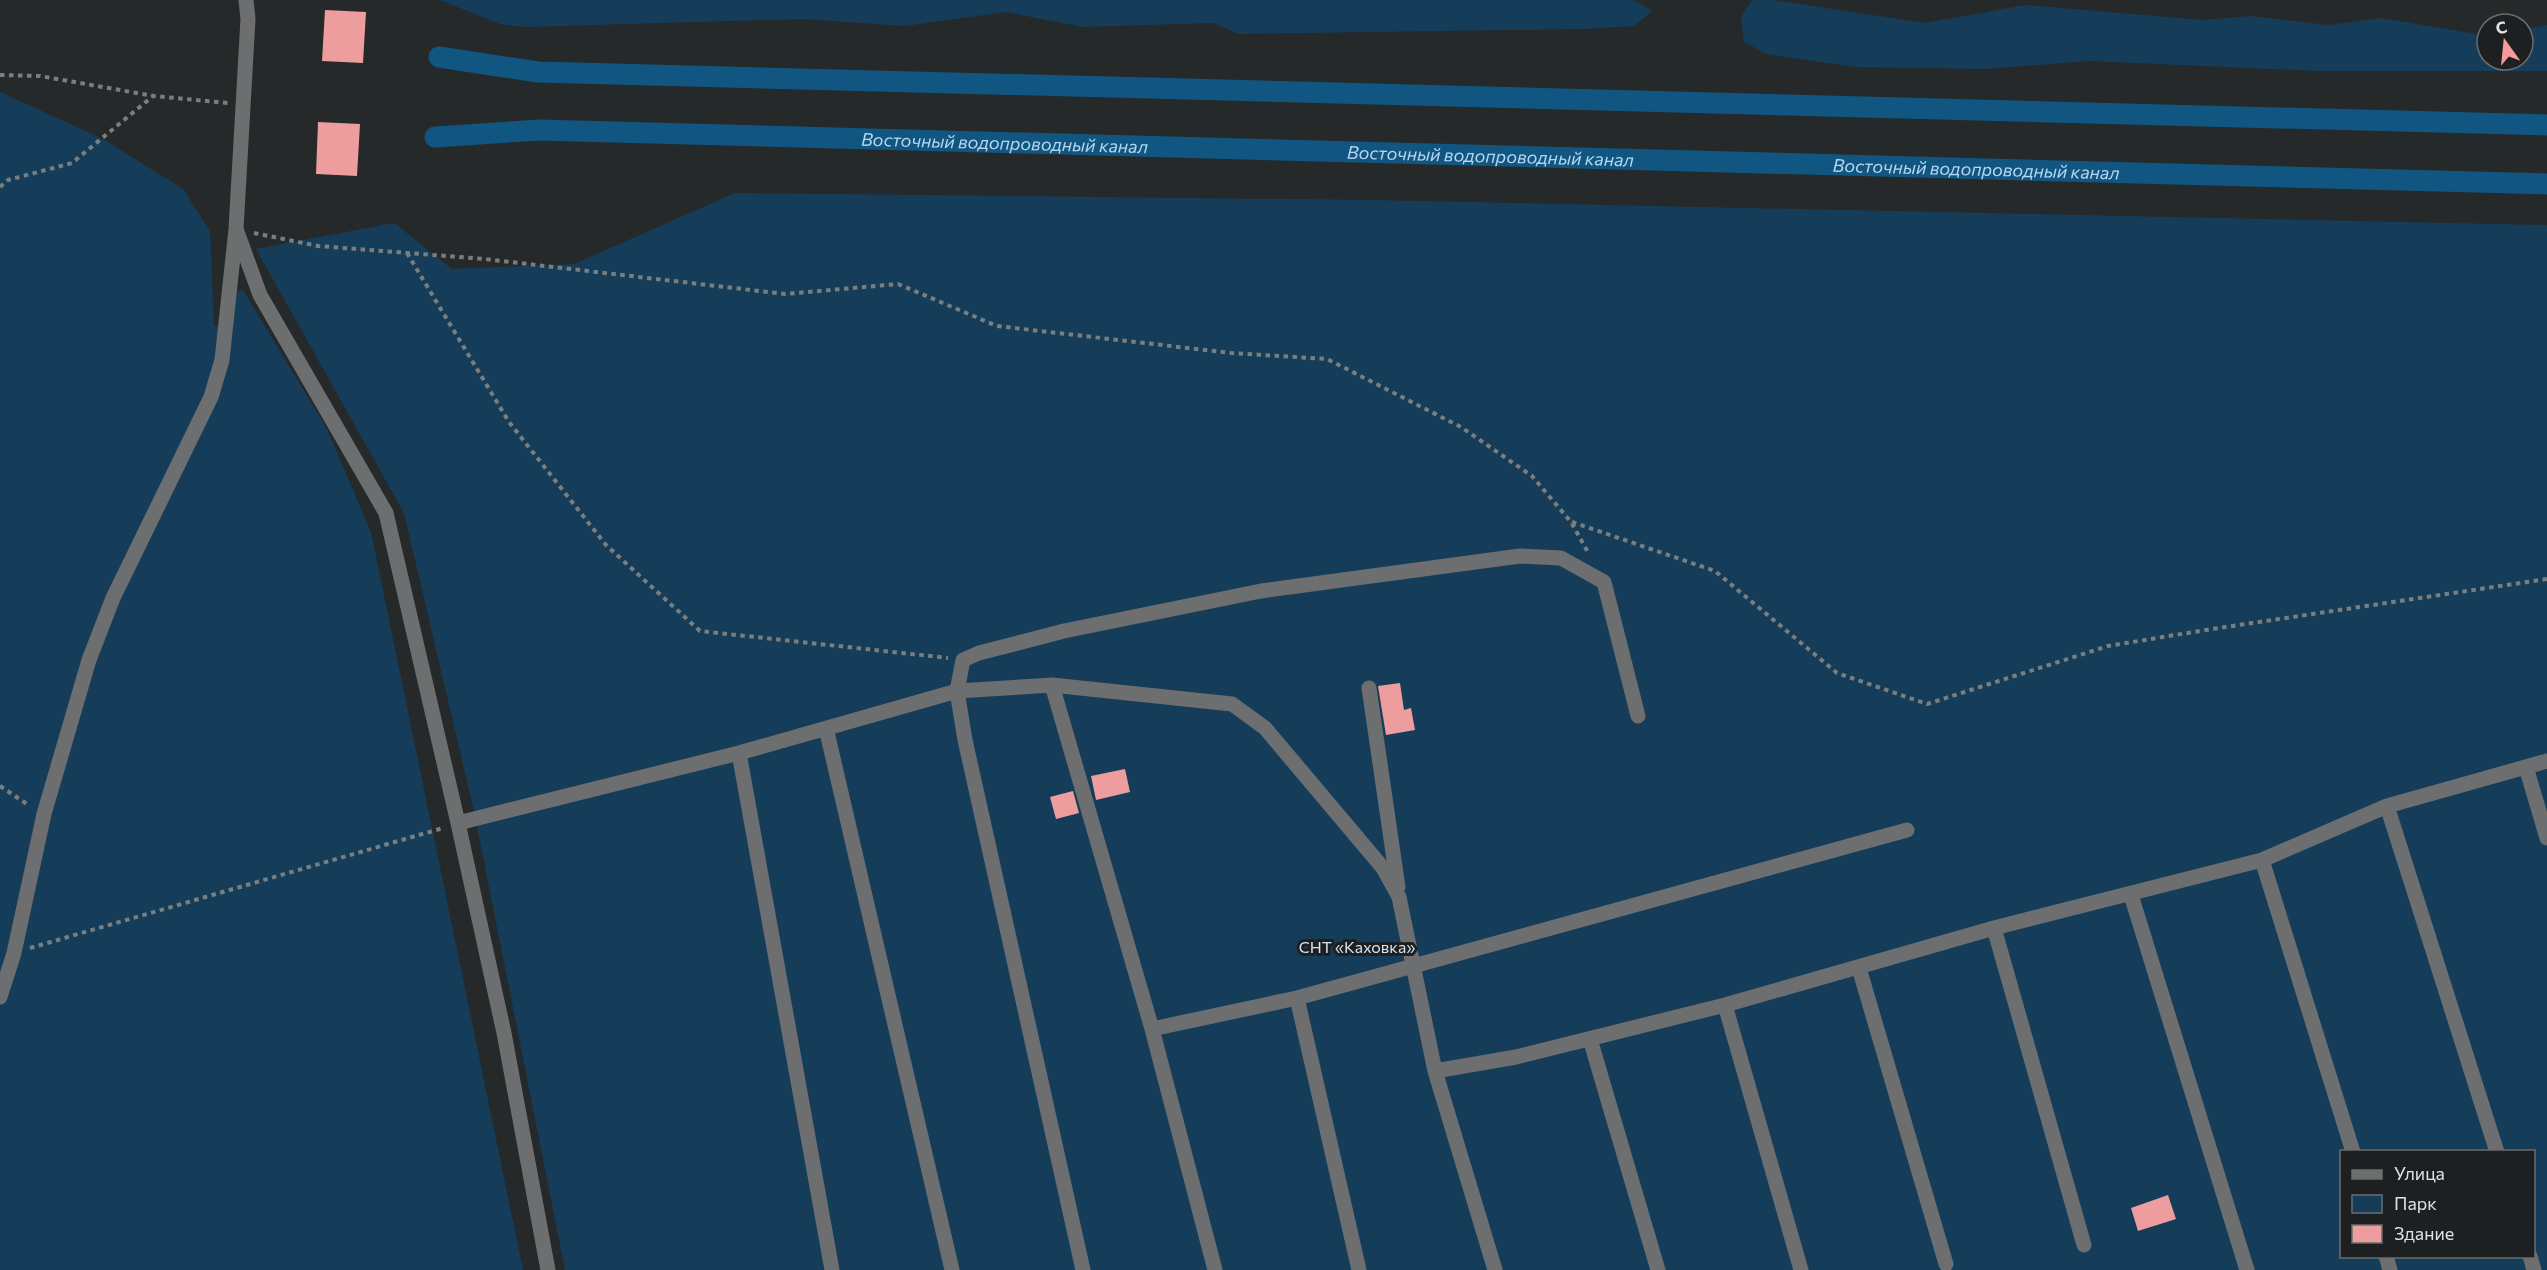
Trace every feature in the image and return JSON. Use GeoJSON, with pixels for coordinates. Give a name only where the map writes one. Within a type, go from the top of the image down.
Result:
{"type":"FeatureCollection","features":[{"type":"Feature","properties":{"kind":"street"},"geometry":{"type":"LineString","coordinates":[[0,997],[14,953],[44,814],[89,660],[113,598],[211,397],[222,360],[236,229],[248,19],[246,0]]}},
{"type":"Feature","properties":{"kind":"street"},"geometry":{"type":"LineString","coordinates":[[236,229],[260,295],[386,513],[504,1033],[548,1270]]}},
{"type":"Feature","properties":{"kind":"street"},"geometry":{"type":"LineString","coordinates":[[1083,1270],[965,740],[957,691],[963,660],[979,652],[1064,631],[1261,591],[1520,556],[1561,558],[1604,582],[1638,716]]}},
{"type":"Feature","properties":{"kind":"street"},"geometry":{"type":"LineString","coordinates":[[458,823],[739,753],[957,691],[1052,685],[1232,704],[1265,728],[1383,868],[1399,897]]}},
{"type":"Feature","properties":{"kind":"street"},"geometry":{"type":"LineString","coordinates":[[1052,685],[1152,1029],[1215,1270]]}},
{"type":"Feature","properties":{"kind":"street"},"geometry":{"type":"LineString","coordinates":[[1369,688],[1399,897],[1435,1071],[1495,1270]]}},
{"type":"Feature","properties":{"kind":"street"},"geometry":{"type":"LineString","coordinates":[[826,728],[835,758],[952,1270]]}},
{"type":"Feature","properties":{"kind":"street"},"geometry":{"type":"LineString","coordinates":[[739,753],[832,1270]]}},
{"type":"Feature","properties":{"kind":"street"},"geometry":{"type":"LineString","coordinates":[[1435,1071],[1516,1057],[1590,1040],[1859,968],[1994,928],[2262,860],[2387,806],[2547,761]]}},
{"type":"Feature","properties":{"kind":"street"},"geometry":{"type":"LineString","coordinates":[[2526,767],[2547,837]]}},
{"type":"Feature","properties":{"kind":"street"},"geometry":{"type":"LineString","coordinates":[[2387,806],[2496,1150]]}},
{"type":"Feature","properties":{"kind":"street"},"geometry":{"type":"LineString","coordinates":[[1152,1029],[1298,998],[1907,830]]}},
{"type":"Feature","properties":{"kind":"street"},"geometry":{"type":"LineString","coordinates":[[2262,860],[2352,1150]]}},
{"type":"Feature","properties":{"kind":"street"},"geometry":{"type":"LineString","coordinates":[[2131,895],[2247,1270]]}},
{"type":"Feature","properties":{"kind":"street"},"geometry":{"type":"LineString","coordinates":[[1994,928],[2084,1245]]}},
{"type":"Feature","properties":{"kind":"street"},"geometry":{"type":"LineString","coordinates":[[1859,968],[1946,1264]]}},
{"type":"Feature","properties":{"kind":"street"},"geometry":{"type":"LineString","coordinates":[[1298,998],[1359,1270]]}},
{"type":"Feature","properties":{"kind":"street"},"geometry":{"type":"LineString","coordinates":[[1725,1005],[1801,1270]]}},
{"type":"Feature","properties":{"kind":"street"},"geometry":{"type":"LineString","coordinates":[[1590,1040],[1658,1270]]}},
{"type":"Feature","properties":{"kind":"path"},"geometry":{"type":"LineString","coordinates":[[0,75],[40,76],[154,96],[243,104]]}},
{"type":"Feature","properties":{"kind":"path"},"geometry":{"type":"LineString","coordinates":[[0,187],[8,180],[72,163],[154,96]]}},
{"type":"Feature","properties":{"kind":"path"},"geometry":{"type":"LineString","coordinates":[[236,229],[318,246],[485,259],[785,294],[898,284],[997,326],[1232,353],[1327,359],[1461,427],[1532,476],[1571,522],[1604,582]]}},
{"type":"Feature","properties":{"kind":"path"},"geometry":{"type":"LineString","coordinates":[[406,253],[509,422],[606,545],[700,631],[963,660]]}},
{"type":"Feature","properties":{"kind":"path"},"geometry":{"type":"LineString","coordinates":[[1571,522],[1715,571],[1837,673],[1928,704],[2108,646],[2547,579]]}},
{"type":"Feature","properties":{"kind":"path"},"geometry":{"type":"LineString","coordinates":[[0,786],[44,814]]}},
{"type":"Feature","properties":{"kind":"path"},"geometry":{"type":"LineString","coordinates":[[14,953],[458,823]]}},
{"type":"Feature","properties":{"kind":"green space"},"geometry":{"type":"Polygon","coordinates":[[[440,0],[1634,0],[1652,11],[1634,26],[1585,29],[1239,34],[1213,23],[1082,27],[1006,12],[905,26],[803,19],[525,27],[500,24],[440,0]]]}},
{"type":"Feature","properties":{"kind":"green space"},"geometry":{"type":"Polygon","coordinates":[[[1752,0],[1773,0],[1925,23],[2026,5],[2202,20],[2251,16],[2328,25],[2381,18],[2475,34],[2475,71],[2319,71],[2090,61],[1985,69],[1854,67],[1766,54],[1744,42],[1741,17],[1752,0]]]}},
{"type":"Feature","properties":{"kind":"green space"},"geometry":{"type":"Polygon","coordinates":[[[2547,25],[2547,71],[2535,71],[2535,28],[2547,25]]]}},
{"type":"Feature","properties":{"kind":"green space"},"geometry":{"type":"Polygon","coordinates":[[[0,92],[103,139],[183,189],[210,231],[214,326],[228,325],[232,292],[243,290],[327,429],[371,532],[523,1270],[0,1270],[0,92]]]}},
{"type":"Feature","properties":{"kind":"green space","name":"СНТ «Каховка»"},"geometry":{"type":"Polygon","coordinates":[[[735,193],[1373,200],[2547,225],[2547,1270],[565,1270],[474,811],[404,513],[256,249],[394,223],[452,269],[574,264],[735,193]]]}},
{"type":"Feature","properties":{"kind":"building"},"geometry":{"type":"Polygon","coordinates":[[[325,10],[366,12],[363,63],[322,61],[325,10]]]}},
{"type":"Feature","properties":{"kind":"building"},"geometry":{"type":"Polygon","coordinates":[[[318,122],[360,124],[357,176],[316,174],[318,122]]]}},
{"type":"Feature","properties":{"kind":"building"},"geometry":{"type":"Polygon","coordinates":[[[1400,683],[1404,710],[1411,708],[1415,730],[1386,735],[1378,686],[1400,683]]]}},
{"type":"Feature","properties":{"kind":"building"},"geometry":{"type":"Polygon","coordinates":[[[1125,769],[1130,792],[1096,800],[1091,776],[1125,769]]]}},
{"type":"Feature","properties":{"kind":"building"},"geometry":{"type":"Polygon","coordinates":[[[1073,791],[1079,813],[1056,819],[1050,797],[1073,791]]]}},
{"type":"Feature","properties":{"kind":"building"},"geometry":{"type":"Polygon","coordinates":[[[2168,1195],[2176,1219],[2138,1231],[2131,1208],[2168,1195]]]}},
{"type":"Feature","properties":{"kind":"waterway","name":"Восточный водопроводный канал"},"geometry":{"type":"LineString","coordinates":[[439,57],[538,72],[2547,125]]}},
{"type":"Feature","properties":{"kind":"waterway","name":"Восточный водопроводный канал"},"geometry":{"type":"LineString","coordinates":[[435,137],[539,130],[2547,184]]}}]}
